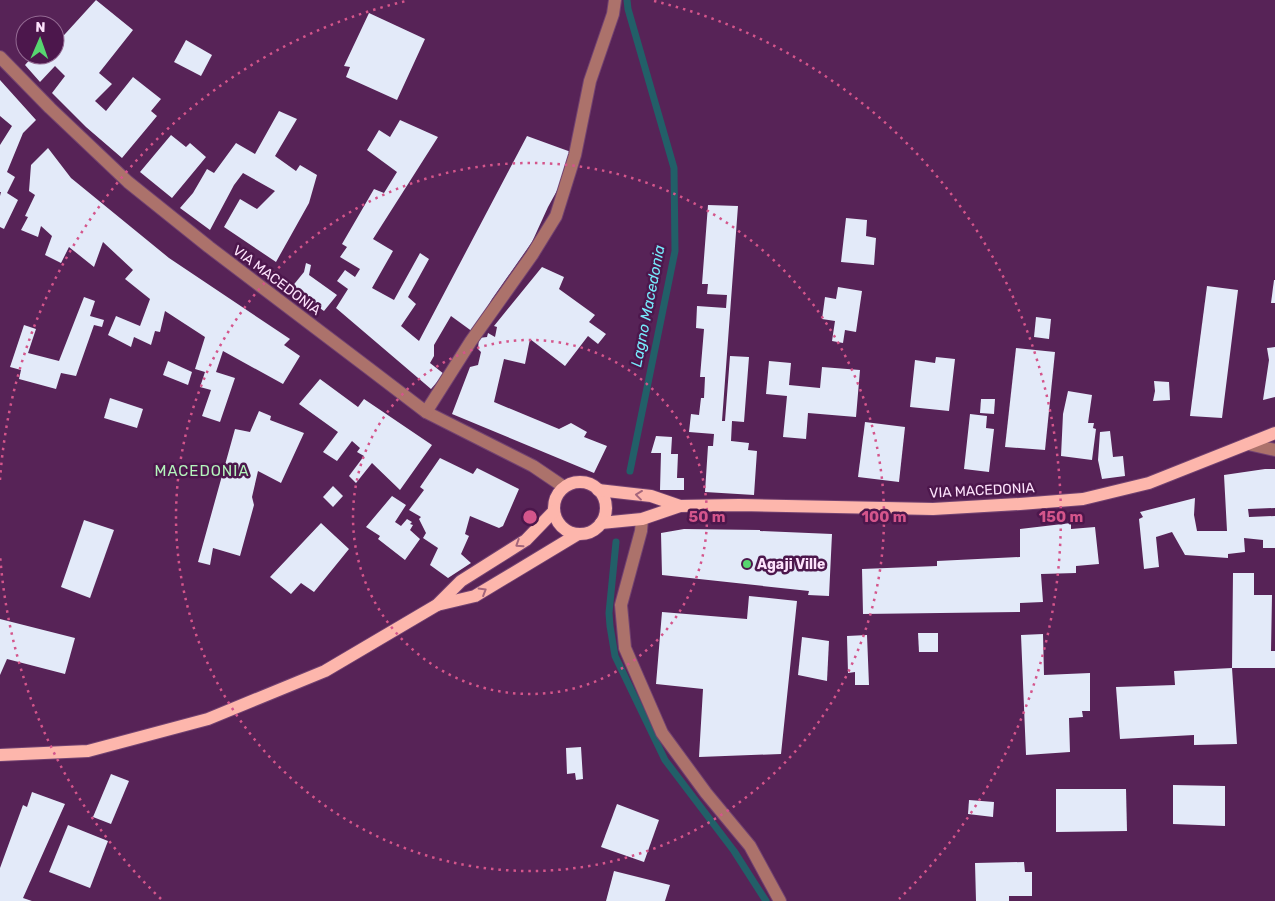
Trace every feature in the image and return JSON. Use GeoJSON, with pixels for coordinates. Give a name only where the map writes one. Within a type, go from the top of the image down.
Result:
{"type":"FeatureCollection","features":[{"type":"Feature","properties":{"kind":"main road","name":"VIA MACEDONIA"},"geometry":{"type":"LineString","coordinates":[[601,523],[642,519],[680,506],[739,505],[933,509],[1083,498],[1149,484],[1275,433]]}},
{"type":"Feature","properties":{"kind":"main road"},"geometry":{"type":"LineString","coordinates":[[581,482],[598,490],[603,497],[605,505],[605,514],[601,523],[587,533],[578,534],[569,532],[562,527],[556,520],[554,511],[554,502],[558,494],[572,483],[581,482]]}},
{"type":"Feature","properties":{"kind":"main road","name":"VIA MACEDONIA"},"geometry":{"type":"LineString","coordinates":[[598,490],[651,496],[680,506]]}},
{"type":"Feature","properties":{"kind":"main road"},"geometry":{"type":"LineString","coordinates":[[0,755],[88,751],[208,719],[325,671],[437,605],[461,581],[526,540],[554,511]]}},
{"type":"Feature","properties":{"kind":"main road"},"geometry":{"type":"LineString","coordinates":[[437,605],[475,596],[578,534]]}},
{"type":"Feature","properties":{"kind":"street"},"geometry":{"type":"LineString","coordinates":[[426,412],[471,341],[532,255],[556,216],[575,155],[590,81],[613,14],[615,0]]}},
{"type":"Feature","properties":{"kind":"street","name":"VIA MACEDONIA"},"geometry":{"type":"LineString","coordinates":[[0,57],[50,108],[128,182],[209,247],[426,412],[533,466],[564,488]]}},
{"type":"Feature","properties":{"kind":"street"},"geometry":{"type":"LineString","coordinates":[[1248,444],[1275,450]]}},
{"type":"Feature","properties":{"kind":"street"},"geometry":{"type":"LineString","coordinates":[[642,519],[641,531],[621,605],[625,648],[662,733],[706,793],[750,846],[780,901]]}},
{"type":"Feature","properties":{"kind":"building"},"geometry":{"type":"Polygon","coordinates":[[[96,0],[133,30],[99,73],[112,84],[95,101],[106,111],[133,77],[161,99],[151,111],[157,116],[122,158],[86,127],[52,93],[65,76],[55,66],[40,82],[25,65],[65,65],[65,34],[96,0]]]}},
{"type":"Feature","properties":{"kind":"building"},"geometry":{"type":"Polygon","coordinates":[[[369,13],[425,39],[397,100],[346,77],[350,67],[344,66],[369,13]]]}},
{"type":"Feature","properties":{"kind":"building"},"geometry":{"type":"Polygon","coordinates":[[[186,40],[212,55],[201,76],[174,62],[186,40]]]}},
{"type":"Feature","properties":{"kind":"building"},"geometry":{"type":"Polygon","coordinates":[[[0,80],[36,120],[23,133],[7,172],[15,177],[7,193],[18,200],[4,229],[0,227],[0,145],[12,126],[0,116],[0,80]]]}},
{"type":"Feature","properties":{"kind":"building"},"geometry":{"type":"Polygon","coordinates":[[[279,111],[297,119],[275,156],[296,171],[300,165],[317,175],[309,203],[276,262],[224,227],[240,199],[257,209],[275,191],[243,173],[234,185],[210,230],[180,208],[193,193],[207,169],[214,173],[236,143],[255,154],[279,111]]]}},
{"type":"Feature","properties":{"kind":"building"},"geometry":{"type":"Polygon","coordinates":[[[400,120],[438,137],[373,239],[393,251],[372,288],[394,300],[420,253],[429,259],[408,297],[416,304],[401,326],[419,341],[527,136],[571,152],[565,176],[532,242],[492,299],[473,332],[451,316],[434,345],[434,356],[430,363],[444,374],[431,389],[336,308],[348,289],[337,281],[345,270],[355,277],[360,269],[340,257],[347,247],[342,244],[374,189],[384,193],[397,172],[367,150],[379,130],[390,137],[400,120]]]}},
{"type":"Feature","properties":{"kind":"building"},"geometry":{"type":"Polygon","coordinates":[[[171,135],[186,147],[190,143],[206,157],[172,198],[140,172],[171,135]]]}},
{"type":"Feature","properties":{"kind":"building"},"geometry":{"type":"Polygon","coordinates":[[[48,148],[71,178],[169,258],[290,339],[284,345],[300,356],[283,384],[223,351],[216,372],[235,378],[220,422],[202,416],[211,390],[200,387],[205,372],[195,369],[205,337],[165,311],[160,332],[155,331],[151,345],[134,337],[131,347],[108,335],[116,316],[140,326],[150,299],[125,279],[133,270],[103,242],[94,267],[69,247],[61,263],[45,255],[52,236],[41,226],[38,237],[21,230],[28,217],[25,216],[35,195],[29,191],[31,165],[48,148]]]}},
{"type":"Feature","properties":{"kind":"building"},"geometry":{"type":"Polygon","coordinates":[[[708,205],[738,206],[722,421],[725,421],[730,356],[749,357],[744,422],[732,421],[731,441],[749,443],[748,450],[757,451],[754,495],[705,492],[708,446],[713,446],[714,434],[689,432],[691,414],[699,415],[701,398],[704,398],[705,377],[700,377],[704,329],[696,328],[697,306],[726,308],[727,295],[707,294],[708,284],[702,284],[708,205]]]}},
{"type":"Feature","properties":{"kind":"building"},"geometry":{"type":"Polygon","coordinates":[[[846,218],[867,220],[866,236],[876,238],[874,265],[841,262],[846,218]]]}},
{"type":"Feature","properties":{"kind":"building"},"geometry":{"type":"Polygon","coordinates":[[[306,263],[311,265],[309,275],[337,295],[324,311],[291,288],[304,272],[306,263]]]}},
{"type":"Feature","properties":{"kind":"building"},"geometry":{"type":"Polygon","coordinates":[[[542,267],[564,277],[559,289],[595,315],[589,322],[606,334],[598,344],[588,336],[565,366],[530,339],[525,364],[504,359],[494,402],[559,429],[571,423],[587,432],[584,437],[607,446],[594,473],[452,414],[470,367],[478,365],[481,352],[478,349],[479,338],[487,337],[488,333],[495,337],[497,327],[494,326],[542,267]]]}},
{"type":"Feature","properties":{"kind":"building"},"geometry":{"type":"Polygon","coordinates":[[[1274,280],[1275,303],[1271,303],[1274,280]]]}},
{"type":"Feature","properties":{"kind":"building"},"geometry":{"type":"Polygon","coordinates":[[[1207,286],[1238,290],[1222,418],[1190,416],[1207,286]]]}},
{"type":"Feature","properties":{"kind":"building"},"geometry":{"type":"Polygon","coordinates":[[[838,287],[862,291],[856,332],[845,330],[843,343],[832,341],[835,321],[822,319],[825,297],[836,299],[838,287]]]}},
{"type":"Feature","properties":{"kind":"building"},"geometry":{"type":"Polygon","coordinates":[[[84,297],[95,301],[90,316],[104,320],[102,327],[94,325],[76,376],[61,373],[56,389],[19,379],[21,370],[10,367],[24,325],[36,329],[28,353],[59,361],[84,297]]]}},
{"type":"Feature","properties":{"kind":"building"},"geometry":{"type":"Polygon","coordinates":[[[1036,317],[1051,319],[1049,339],[1034,337],[1036,317]]]}},
{"type":"Feature","properties":{"kind":"building"},"geometry":{"type":"Polygon","coordinates":[[[1275,347],[1275,397],[1263,400],[1269,360],[1267,348],[1275,347]]]}},
{"type":"Feature","properties":{"kind":"building"},"geometry":{"type":"Polygon","coordinates":[[[1016,348],[1055,352],[1045,450],[1005,447],[1016,348]]]}},
{"type":"Feature","properties":{"kind":"building"},"geometry":{"type":"Polygon","coordinates":[[[936,357],[955,359],[949,411],[910,407],[915,360],[935,363],[936,357]]]}},
{"type":"Feature","properties":{"kind":"building"},"geometry":{"type":"Polygon","coordinates":[[[168,361],[192,372],[188,385],[163,375],[168,361]]]}},
{"type":"Feature","properties":{"kind":"building"},"geometry":{"type":"Polygon","coordinates":[[[769,361],[791,363],[789,385],[820,388],[822,367],[860,370],[856,417],[808,413],[806,439],[783,437],[787,396],[766,394],[769,361]]]}},
{"type":"Feature","properties":{"kind":"building"},"geometry":{"type":"Polygon","coordinates":[[[320,379],[358,407],[364,399],[432,445],[400,490],[372,463],[356,483],[349,476],[364,456],[357,452],[360,448],[352,441],[337,461],[323,452],[338,432],[299,404],[320,379]]]}},
{"type":"Feature","properties":{"kind":"building"},"geometry":{"type":"Polygon","coordinates":[[[1154,381],[1169,382],[1170,400],[1153,401],[1154,381]]]}},
{"type":"Feature","properties":{"kind":"building"},"geometry":{"type":"Polygon","coordinates":[[[1068,391],[1092,395],[1088,423],[1094,423],[1093,428],[1096,429],[1092,460],[1061,456],[1063,414],[1068,391]]]}},
{"type":"Feature","properties":{"kind":"building"},"geometry":{"type":"Polygon","coordinates":[[[110,398],[143,409],[137,428],[104,418],[110,398]]]}},
{"type":"Feature","properties":{"kind":"building"},"geometry":{"type":"Polygon","coordinates":[[[981,399],[995,399],[994,414],[980,413],[981,399]]]}},
{"type":"Feature","properties":{"kind":"building"},"geometry":{"type":"Polygon","coordinates":[[[259,411],[271,416],[270,420],[304,433],[281,483],[258,471],[252,497],[254,505],[240,556],[213,548],[210,565],[198,562],[235,429],[250,432],[259,411]]]}},
{"type":"Feature","properties":{"kind":"building"},"geometry":{"type":"Polygon","coordinates":[[[970,414],[987,416],[986,428],[994,429],[989,472],[964,469],[970,414]]]}},
{"type":"Feature","properties":{"kind":"building"},"geometry":{"type":"Polygon","coordinates":[[[865,422],[905,427],[899,482],[858,477],[865,422]]]}},
{"type":"Feature","properties":{"kind":"building"},"geometry":{"type":"Polygon","coordinates":[[[1110,431],[1113,457],[1123,456],[1125,476],[1102,479],[1098,460],[1100,432],[1110,431]]]}},
{"type":"Feature","properties":{"kind":"building"},"geometry":{"type":"Polygon","coordinates":[[[656,436],[672,437],[671,454],[678,454],[677,478],[684,478],[684,490],[660,490],[661,453],[651,453],[656,436]]]}},
{"type":"Feature","properties":{"kind":"building"},"geometry":{"type":"Polygon","coordinates":[[[440,458],[473,474],[477,468],[519,489],[503,526],[499,528],[470,516],[465,534],[469,536],[461,554],[471,563],[448,578],[430,565],[438,548],[423,538],[426,533],[419,519],[421,517],[409,510],[424,490],[420,487],[440,458]]]}},
{"type":"Feature","properties":{"kind":"building"},"geometry":{"type":"Polygon","coordinates":[[[1275,469],[1275,508],[1248,509],[1249,517],[1275,516],[1275,548],[1263,548],[1263,540],[1244,538],[1245,552],[1228,554],[1228,558],[1185,555],[1172,532],[1156,537],[1159,567],[1144,569],[1139,519],[1143,517],[1140,512],[1195,498],[1194,515],[1197,531],[1227,531],[1224,475],[1275,469]]]}},
{"type":"Feature","properties":{"kind":"building"},"geometry":{"type":"Polygon","coordinates":[[[333,486],[343,496],[333,507],[323,497],[333,486]]]}},
{"type":"Feature","properties":{"kind":"building"},"geometry":{"type":"Polygon","coordinates":[[[392,496],[406,505],[395,522],[401,526],[407,519],[412,522],[410,524],[413,525],[410,530],[420,539],[405,560],[378,539],[380,536],[366,527],[392,496]]]}},
{"type":"Feature","properties":{"kind":"building"},"geometry":{"type":"Polygon","coordinates":[[[84,520],[114,530],[90,598],[61,587],[84,520]]]}},
{"type":"Feature","properties":{"kind":"building"},"geometry":{"type":"Polygon","coordinates":[[[321,523],[349,549],[314,592],[301,583],[291,594],[270,577],[321,523]]]}},
{"type":"Feature","properties":{"kind":"building"},"geometry":{"type":"Polygon","coordinates":[[[1071,523],[1071,529],[1095,527],[1099,564],[1076,566],[1076,573],[1041,574],[1043,602],[1020,603],[1020,612],[863,614],[862,569],[937,566],[937,561],[1020,557],[1020,529],[1071,523]]]}},
{"type":"Feature","properties":{"kind":"building","name":"Agaji Ville"},"geometry":{"type":"Polygon","coordinates":[[[684,529],[760,530],[832,534],[829,596],[808,595],[809,591],[662,575],[661,533],[684,529]]]}},
{"type":"Feature","properties":{"kind":"building"},"geometry":{"type":"Polygon","coordinates":[[[1233,573],[1254,573],[1254,595],[1272,595],[1271,651],[1275,651],[1275,668],[1232,668],[1233,573]]]}},
{"type":"Feature","properties":{"kind":"building"},"geometry":{"type":"Polygon","coordinates":[[[749,596],[797,601],[781,754],[699,757],[703,689],[656,684],[662,612],[747,619],[749,596]]]}},
{"type":"Feature","properties":{"kind":"building"},"geometry":{"type":"Polygon","coordinates":[[[0,619],[75,638],[65,674],[7,659],[0,675],[0,619]]]}},
{"type":"Feature","properties":{"kind":"building"},"geometry":{"type":"Polygon","coordinates":[[[918,633],[938,633],[938,652],[919,652],[918,633]]]}},
{"type":"Feature","properties":{"kind":"building"},"geometry":{"type":"Polygon","coordinates":[[[1043,634],[1044,675],[1090,673],[1090,711],[1082,711],[1083,717],[1069,718],[1070,752],[1026,755],[1021,635],[1043,634]]]}},
{"type":"Feature","properties":{"kind":"building"},"geometry":{"type":"Polygon","coordinates":[[[867,635],[869,685],[855,685],[855,672],[848,673],[847,636],[867,635]]]}},
{"type":"Feature","properties":{"kind":"building"},"geometry":{"type":"Polygon","coordinates":[[[802,637],[829,641],[827,681],[798,675],[802,637]]]}},
{"type":"Feature","properties":{"kind":"building"},"geometry":{"type":"Polygon","coordinates":[[[1232,668],[1237,744],[1194,745],[1194,735],[1120,739],[1116,687],[1175,685],[1174,671],[1232,668]]]}},
{"type":"Feature","properties":{"kind":"building"},"geometry":{"type":"Polygon","coordinates":[[[581,747],[583,779],[576,780],[575,773],[567,774],[566,748],[581,747]]]}},
{"type":"Feature","properties":{"kind":"building"},"geometry":{"type":"Polygon","coordinates":[[[111,774],[129,781],[111,824],[93,817],[111,774]]]}},
{"type":"Feature","properties":{"kind":"building"},"geometry":{"type":"Polygon","coordinates":[[[1173,785],[1225,786],[1225,826],[1173,824],[1173,785]]]}},
{"type":"Feature","properties":{"kind":"building"},"geometry":{"type":"Polygon","coordinates":[[[1056,789],[1126,789],[1127,831],[1056,832],[1056,789]]]}},
{"type":"Feature","properties":{"kind":"building"},"geometry":{"type":"Polygon","coordinates":[[[32,792],[65,804],[23,898],[32,901],[0,901],[0,868],[23,805],[27,807],[32,792]]]}},
{"type":"Feature","properties":{"kind":"building"},"geometry":{"type":"Polygon","coordinates":[[[969,800],[994,802],[993,817],[968,814],[969,800]]]}},
{"type":"Feature","properties":{"kind":"building"},"geometry":{"type":"Polygon","coordinates":[[[617,804],[659,820],[644,862],[601,847],[617,804]]]}},
{"type":"Feature","properties":{"kind":"building"},"geometry":{"type":"Polygon","coordinates":[[[68,825],[108,841],[90,888],[49,872],[68,825]]]}},
{"type":"Feature","properties":{"kind":"building"},"geometry":{"type":"Polygon","coordinates":[[[1024,862],[1025,872],[1032,872],[1032,896],[1009,896],[1009,901],[976,901],[975,863],[1024,862]]]}},
{"type":"Feature","properties":{"kind":"building"},"geometry":{"type":"Polygon","coordinates":[[[614,871],[670,885],[665,901],[606,901],[614,871]]]}},
{"type":"Feature","properties":{"kind":"waterway","name":"Lagno Macedonia"},"geometry":{"type":"LineString","coordinates":[[627,0],[674,168],[675,251],[630,471]]}},
{"type":"Feature","properties":{"kind":"waterway"},"geometry":{"type":"LineString","coordinates":[[616,542],[609,613],[615,656],[665,760],[734,851],[766,901]]}},
{"type":"Feature","properties":{"kind":"place","name":"Agaji Ville"},"geometry":{"type":"Point","coordinates":[747,564]}},
{"type":"Feature","properties":{"kind":"district","name":"MACEDONIA"},"geometry":{"type":"Point","coordinates":[202,471]}}]}
